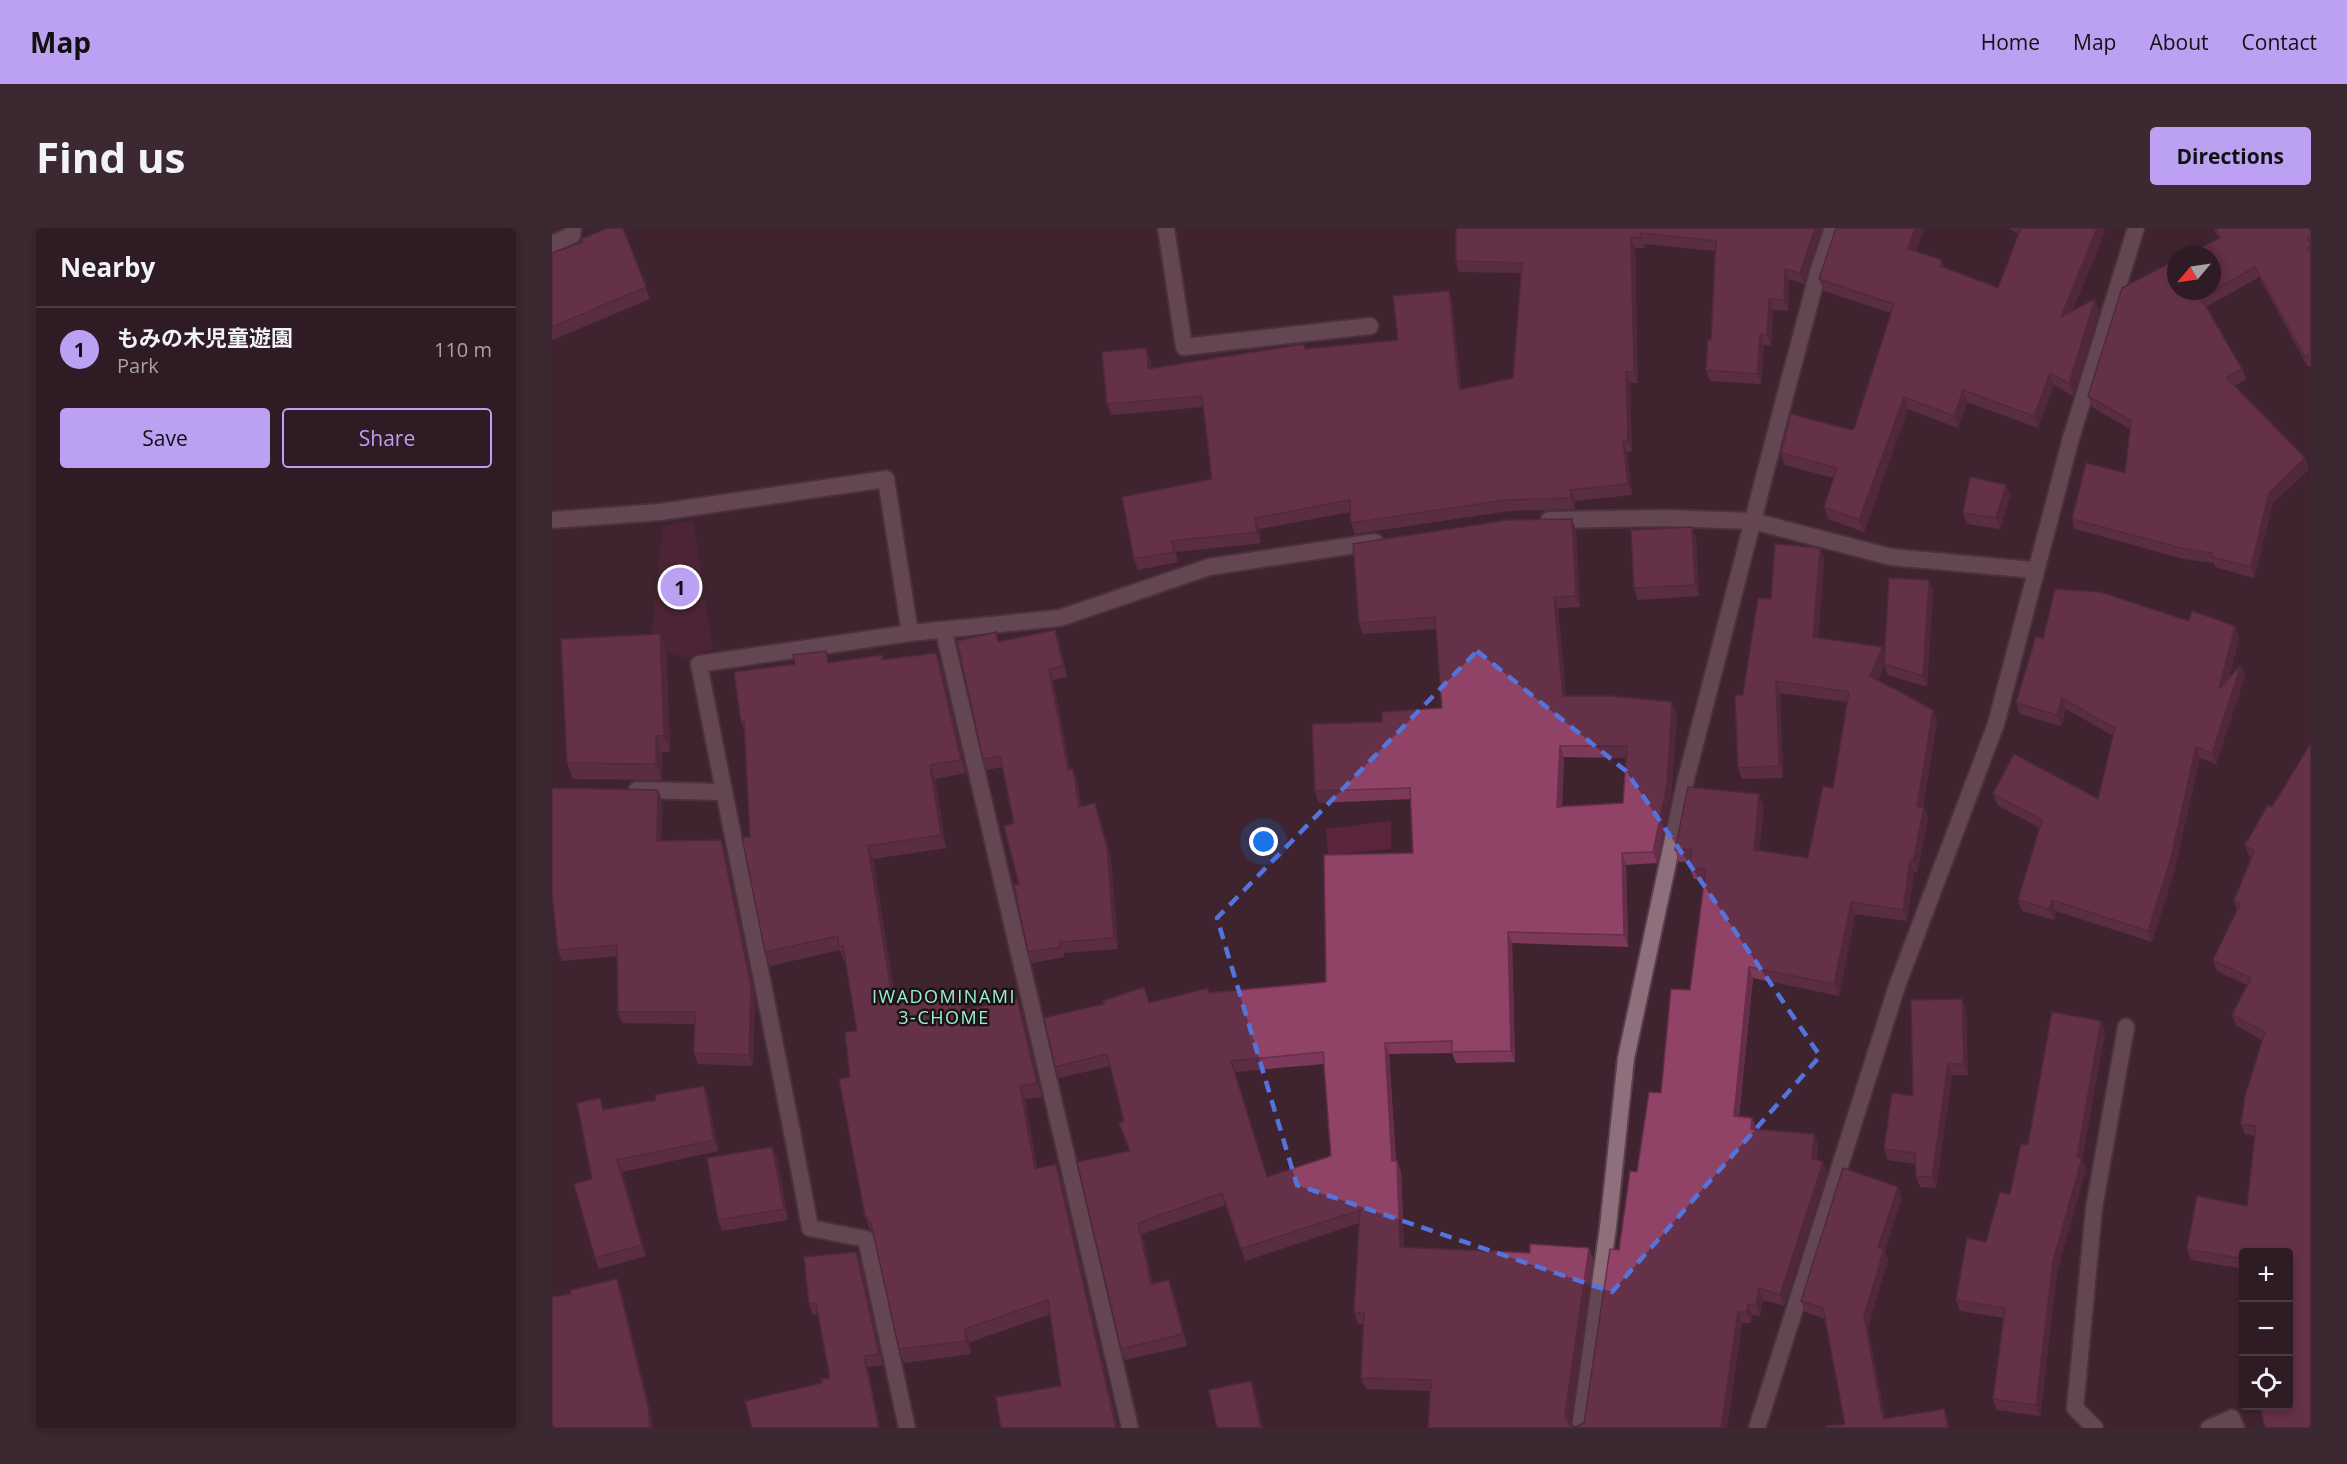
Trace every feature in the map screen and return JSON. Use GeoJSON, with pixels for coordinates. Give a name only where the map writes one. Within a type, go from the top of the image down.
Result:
{"type":"FeatureCollection","features":[{"type":"Feature","properties":{"kind":"street"},"geometry":{"type":"LineString","coordinates":[[552,244],[572,235],[573,228]]}},
{"type":"Feature","properties":{"kind":"street"},"geometry":{"type":"LineString","coordinates":[[1166,228],[1184,347],[1370,326]]}},
{"type":"Feature","properties":{"kind":"street"},"geometry":{"type":"LineString","coordinates":[[1580,1428],[1608,1227],[1626,1058],[1685,783],[1818,272],[1833,228]]}},
{"type":"Feature","properties":{"kind":"street"},"geometry":{"type":"LineString","coordinates":[[1757,1428],[1897,986],[1996,724],[2071,438],[2136,228]]}},
{"type":"Feature","properties":{"kind":"street"},"geometry":{"type":"LineString","coordinates":[[552,520],[660,512],[886,479],[910,633]]}},
{"type":"Feature","properties":{"kind":"street"},"geometry":{"type":"LineString","coordinates":[[1535,520],[1663,518],[1753,521],[1890,556],[2035,570]]}},
{"type":"Feature","properties":{"kind":"street"},"geometry":{"type":"LineString","coordinates":[[907,1428],[866,1239],[810,1228],[784,1085],[699,664],[910,633],[944,632],[1060,618],[1209,567],[1395,538]]}},
{"type":"Feature","properties":{"kind":"street"},"geometry":{"type":"LineString","coordinates":[[944,632],[1130,1428]]}},
{"type":"Feature","properties":{"kind":"street"},"geometry":{"type":"LineString","coordinates":[[621,790],[724,792]]}},
{"type":"Feature","properties":{"kind":"street"},"geometry":{"type":"LineString","coordinates":[[2095,1428],[2075,1408],[2094,1209],[2127,1027]]}},
{"type":"Feature","properties":{"kind":"street"},"geometry":{"type":"LineString","coordinates":[[2209,1428],[2232,1418],[2236,1428]]}},
{"type":"Feature","properties":{"kind":"highlighted area"},"geometry":{"type":"Polygon","coordinates":[[[1477,651],[1626,771],[1820,1056],[1612,1292],[1297,1185],[1217,918],[1477,651]]]}},
{"type":"Feature","properties":{"kind":"shaded area"},"geometry":{"type":"Polygon","coordinates":[[[693,521],[713,649],[687,658],[650,648],[663,526],[693,521]]]}},
{"type":"Feature","properties":{"kind":"shaded area"},"geometry":{"type":"Polygon","coordinates":[[[1391,821],[1391,849],[1328,855],[1326,829],[1391,821]]]}},
{"type":"Feature","properties":{"kind":"building"},"geometry":{"type":"Polygon","coordinates":[[[608,228],[623,228],[646,287],[552,327],[552,253],[583,242],[581,239],[608,228]]]}},
{"type":"Feature","properties":{"kind":"building"},"geometry":{"type":"Polygon","coordinates":[[[1456,228],[1815,228],[1800,273],[1785,269],[1784,300],[1769,299],[1767,335],[1760,334],[1757,374],[1706,370],[1708,339],[1711,340],[1716,241],[1640,233],[1641,237],[1631,238],[1634,372],[1626,372],[1628,441],[1623,441],[1628,484],[1571,490],[1571,498],[1505,500],[1351,523],[1350,500],[1255,518],[1257,532],[1172,541],[1174,552],[1134,559],[1122,497],[1212,479],[1202,396],[1107,404],[1102,352],[1146,348],[1148,369],[1304,344],[1305,349],[1398,340],[1393,296],[1449,291],[1459,390],[1513,378],[1522,263],[1456,261],[1456,228]]]}},
{"type":"Feature","properties":{"kind":"building"},"geometry":{"type":"Polygon","coordinates":[[[1836,228],[1915,228],[1908,249],[1942,260],[1940,266],[1998,288],[2021,228],[2097,228],[2061,317],[2095,299],[2069,384],[2050,373],[2034,416],[1963,390],[1954,416],[1904,397],[1859,520],[1824,507],[1837,468],[1781,453],[1791,414],[1854,429],[1894,304],[1819,279],[1836,228]]]}},
{"type":"Feature","properties":{"kind":"building"},"geometry":{"type":"Polygon","coordinates":[[[2215,228],[2311,228],[2311,240],[2307,237],[2311,245],[2308,248],[2311,253],[2311,355],[2305,357],[2255,267],[2221,287],[2221,246],[2204,246],[2220,238],[2215,228]]]}},
{"type":"Feature","properties":{"kind":"building"},"geometry":{"type":"Polygon","coordinates":[[[2167,265],[2167,300],[2202,300],[2242,369],[2227,378],[2305,458],[2269,493],[2251,567],[2211,557],[2212,553],[2181,548],[2072,519],[2086,463],[2125,473],[2131,421],[2088,396],[2122,288],[2167,265]]]}},
{"type":"Feature","properties":{"kind":"building"},"geometry":{"type":"Polygon","coordinates":[[[1970,477],[2006,485],[1996,518],[1963,513],[1970,477]]]}},
{"type":"Feature","properties":{"kind":"building"},"geometry":{"type":"Polygon","coordinates":[[[1572,519],[1576,596],[1554,597],[1563,696],[1611,696],[1672,702],[1667,785],[1653,852],[1622,853],[1624,935],[1508,932],[1511,1051],[1452,1052],[1452,1041],[1385,1043],[1392,1161],[1397,1161],[1400,1247],[1530,1253],[1530,1244],[1589,1248],[1565,1415],[1570,1425],[1575,1427],[1584,1423],[1610,1249],[1619,1250],[1630,1171],[1637,1172],[1649,1092],[1661,1093],[1671,989],[1690,990],[1706,869],[1690,868],[1692,849],[1675,850],[1688,787],[1759,794],[1754,850],[1808,858],[1823,786],[1833,788],[1849,692],[1776,681],[1779,766],[1738,768],[1735,695],[1743,695],[1758,598],[1771,599],[1775,544],[1820,548],[1813,637],[1882,647],[1870,676],[1933,710],[1917,806],[1924,808],[1913,861],[1910,860],[1903,910],[1851,902],[1834,984],[1749,967],[1734,1116],[1752,1118],[1751,1129],[1814,1134],[1812,1158],[1823,1162],[1780,1295],[1759,1288],[1756,1305],[1748,1304],[1747,1312],[1738,1312],[1721,1428],[1428,1428],[1431,1380],[1361,1378],[1364,1313],[1354,1312],[1360,1210],[1241,1249],[1222,1193],[1138,1223],[1151,1284],[1169,1280],[1183,1334],[1121,1349],[1077,1162],[1130,1151],[1119,1123],[1124,1121],[1107,1054],[1055,1067],[1044,1018],[1104,1004],[1103,1001],[1144,987],[1149,1003],[1208,988],[1209,993],[1326,982],[1324,855],[1413,853],[1410,788],[1315,791],[1312,724],[1382,722],[1382,712],[1442,708],[1435,617],[1359,623],[1353,544],[1508,520],[1572,519]],[[1560,746],[1557,807],[1623,803],[1627,746],[1560,746]],[[1323,1052],[1231,1061],[1267,1177],[1331,1156],[1323,1052]]]}},
{"type":"Feature","properties":{"kind":"building"},"geometry":{"type":"Polygon","coordinates":[[[1692,527],[1695,585],[1634,588],[1631,530],[1692,527]]]}},
{"type":"Feature","properties":{"kind":"building"},"geometry":{"type":"Polygon","coordinates":[[[1889,578],[1929,580],[1923,676],[1884,664],[1889,578]]]}},
{"type":"Feature","properties":{"kind":"building"},"geometry":{"type":"Polygon","coordinates":[[[2055,589],[2100,592],[2189,621],[2192,611],[2235,626],[2219,689],[2241,665],[2212,753],[2196,747],[2170,861],[2148,931],[2052,900],[2049,909],[2018,900],[2042,820],[1993,794],[2014,754],[2098,799],[2115,728],[2062,698],[2057,715],[2016,703],[2036,636],[2043,639],[2055,589]]]}},
{"type":"Feature","properties":{"kind":"building"},"geometry":{"type":"Polygon","coordinates":[[[1055,630],[1063,666],[1049,669],[1068,770],[1073,769],[1079,807],[1095,803],[1107,848],[1114,938],[1060,942],[1060,947],[1028,952],[1014,885],[1019,884],[1004,826],[1014,823],[1000,756],[983,759],[957,641],[996,632],[998,642],[1055,630]]]}},
{"type":"Feature","properties":{"kind":"building"},"geometry":{"type":"Polygon","coordinates":[[[660,634],[664,736],[656,736],[656,764],[567,763],[561,639],[660,634]]]}},
{"type":"Feature","properties":{"kind":"building"},"geometry":{"type":"Polygon","coordinates":[[[826,651],[828,663],[882,655],[882,660],[936,653],[961,760],[930,765],[941,835],[868,846],[893,1004],[960,994],[963,1010],[1017,999],[1037,1083],[1020,1086],[1035,1169],[1056,1164],[1116,1428],[1001,1428],[996,1397],[1061,1386],[1048,1300],[965,1329],[966,1341],[899,1349],[871,1223],[865,1216],[839,1079],[850,1077],[845,1032],[857,1031],[843,946],[839,947],[838,936],[765,952],[742,837],[750,837],[744,721],[741,722],[734,672],[795,664],[793,655],[826,651]]]}},
{"type":"Feature","properties":{"kind":"building"},"geometry":{"type":"Polygon","coordinates":[[[2311,743],[2311,1428],[2265,1428],[2261,1410],[2293,1410],[2293,1248],[2239,1248],[2239,1258],[2187,1249],[2197,1196],[2247,1206],[2256,1126],[2241,1124],[2245,1096],[2265,1032],[2232,1015],[2251,978],[2213,960],[2240,904],[2234,901],[2254,851],[2245,845],[2268,805],[2272,807],[2311,743]]]}},
{"type":"Feature","properties":{"kind":"building"},"geometry":{"type":"Polygon","coordinates":[[[552,788],[658,790],[657,841],[721,840],[751,987],[749,1055],[694,1053],[695,1012],[618,1012],[617,945],[558,950],[552,894],[552,788]]]}},
{"type":"Feature","properties":{"kind":"building"},"geometry":{"type":"Polygon","coordinates":[[[1962,999],[1964,1064],[1948,1064],[1932,1177],[1916,1176],[1915,1153],[1884,1149],[1892,1093],[1913,1096],[1911,1000],[1962,999]]]}},
{"type":"Feature","properties":{"kind":"building"},"geometry":{"type":"Polygon","coordinates":[[[2052,1012],[2101,1021],[2077,1157],[2082,1158],[2053,1261],[2036,1405],[1993,1399],[2005,1308],[1956,1300],[1967,1238],[1986,1242],[2000,1192],[2010,1194],[2021,1144],[2028,1145],[2052,1012]]]}},
{"type":"Feature","properties":{"kind":"building"},"geometry":{"type":"Polygon","coordinates":[[[704,1086],[714,1140],[617,1160],[642,1245],[595,1258],[574,1184],[592,1179],[577,1103],[600,1098],[603,1110],[656,1100],[655,1095],[704,1086]]]}},
{"type":"Feature","properties":{"kind":"building"},"geometry":{"type":"Polygon","coordinates":[[[772,1147],[784,1209],[718,1220],[707,1158],[772,1147]]]}},
{"type":"Feature","properties":{"kind":"building"},"geometry":{"type":"Polygon","coordinates":[[[1843,1168],[1898,1187],[1878,1247],[1884,1249],[1864,1316],[1883,1419],[1944,1409],[1948,1428],[1827,1428],[1826,1426],[1845,1424],[1823,1308],[1801,1301],[1843,1168]]]}},
{"type":"Feature","properties":{"kind":"building"},"geometry":{"type":"Polygon","coordinates":[[[856,1252],[879,1354],[864,1356],[879,1428],[752,1428],[745,1401],[822,1383],[821,1379],[830,1378],[816,1303],[809,1304],[804,1257],[856,1252]]]}},
{"type":"Feature","properties":{"kind":"building"},"geometry":{"type":"Polygon","coordinates":[[[617,1279],[648,1407],[650,1428],[552,1428],[552,1297],[571,1294],[570,1290],[617,1279]]]}},
{"type":"Feature","properties":{"kind":"building"},"geometry":{"type":"Polygon","coordinates":[[[1251,1381],[1261,1428],[1217,1428],[1209,1390],[1251,1381]]]}},
{"type":"Feature","properties":{"kind":"place","name":"もみの木児童遊園"},"geometry":{"type":"Point","coordinates":[680,587]}},
{"type":"Feature","properties":{"kind":"district","name":"IWADOMINAMI 3-CHOME"},"geometry":{"type":"Point","coordinates":[944,1006]}}]}
